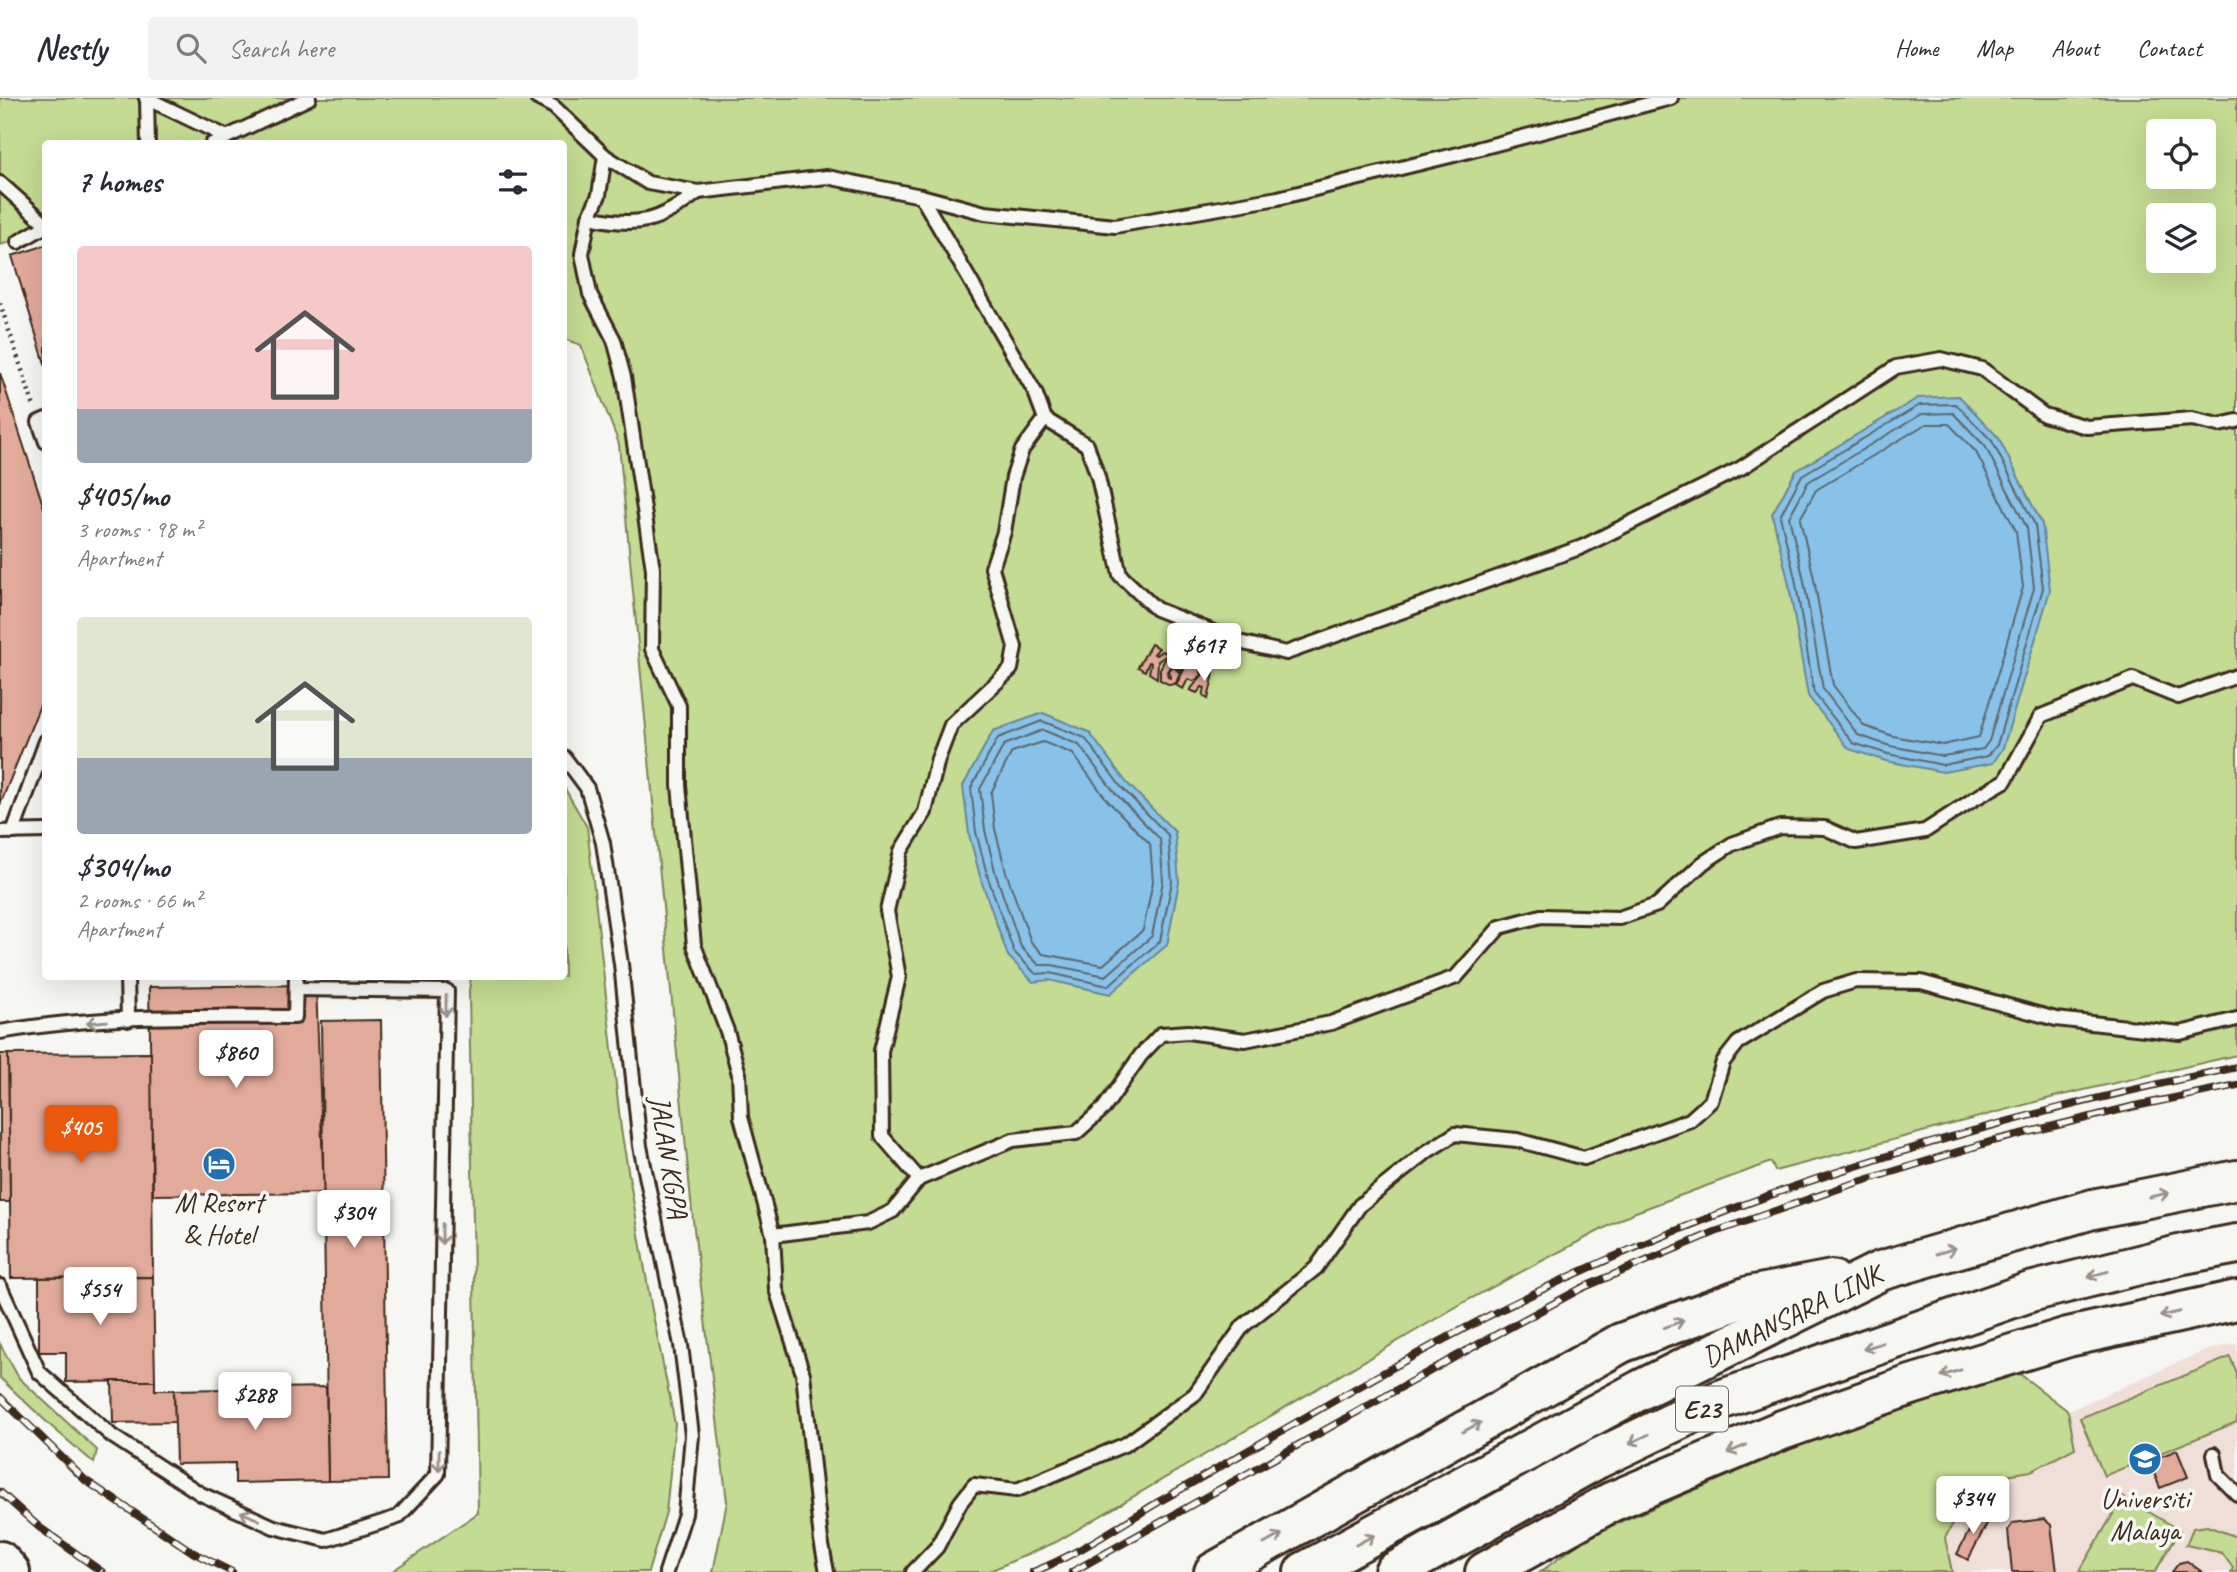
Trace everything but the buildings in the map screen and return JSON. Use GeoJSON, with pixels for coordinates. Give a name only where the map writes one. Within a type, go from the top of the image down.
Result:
{"type":"FeatureCollection","features":[{"type":"Feature","properties":{"kind":"main road","name":"DAMANSARA LINK"},"geometry":{"type":"LineString","coordinates":[[1304,1572],[1642,1389],[1880,1271],[2092,1209],[2237,1180]]}},
{"type":"Feature","properties":{"kind":"main road","name":"DAMANSARA LINK"},"geometry":{"type":"LineString","coordinates":[[1394,1572],[1597,1459],[1720,1400],[2030,1292],[2170,1257],[2237,1244]]}},
{"type":"Feature","properties":{"kind":"main road"},"geometry":{"type":"LineString","coordinates":[[1214,1572],[1621,1343],[1749,1296],[1880,1271]]}},
{"type":"Feature","properties":{"kind":"main road"},"geometry":{"type":"LineString","coordinates":[[1485,1572],[1611,1502],[1782,1430],[1910,1385],[2068,1337],[2237,1300]]}},
{"type":"Feature","properties":{"kind":"main road"},"geometry":{"type":"LineString","coordinates":[[0,1561],[10,1572]]}},
{"type":"Feature","properties":{"kind":"lane"},"geometry":{"type":"LineString","coordinates":[[221,140],[309,98]]}},
{"type":"Feature","properties":{"kind":"lane"},"geometry":{"type":"LineString","coordinates":[[537,98],[554,107],[605,156],[648,183],[698,192],[827,177],[921,196],[985,213],[1115,226],[1278,198],[1671,98]]}},
{"type":"Feature","properties":{"kind":"lane"},"geometry":{"type":"LineString","coordinates":[[148,140],[147,99],[227,137]]}},
{"type":"Feature","properties":{"kind":"lane"},"geometry":{"type":"LineString","coordinates":[[605,156],[599,195],[589,217],[582,254],[590,294],[614,340],[624,377],[653,569],[652,649],[679,706],[679,785],[694,945],[727,1031],[738,1074],[741,1117],[773,1235],[776,1289],[803,1374],[821,1540],[827,1572]]}},
{"type":"Feature","properties":{"kind":"lane"},"geometry":{"type":"LineString","coordinates":[[0,183],[42,221]]}},
{"type":"Feature","properties":{"kind":"lane"},"geometry":{"type":"LineString","coordinates":[[589,217],[608,222],[645,222],[676,209],[698,192]]}},
{"type":"Feature","properties":{"kind":"lane"},"geometry":{"type":"LineString","coordinates":[[921,196],[1035,392],[1045,419],[1087,445],[1098,477],[1120,575],[1156,609],[1239,642],[1286,653],[1582,547],[1741,468],[1896,367],[1941,359],[1982,369],[2044,415],[2087,427],[2192,419],[2219,425],[2237,421]]}},
{"type":"Feature","properties":{"kind":"lane"},"geometry":{"type":"LineString","coordinates":[[19,242],[42,228]]}},
{"type":"Feature","properties":{"kind":"lane"},"geometry":{"type":"LineString","coordinates":[[919,1179],[882,1136],[881,1051],[899,977],[887,911],[901,851],[925,812],[938,759],[951,725],[1011,669],[1015,646],[992,568],[1004,532],[1013,477],[1022,450],[1045,419]]}},
{"type":"Feature","properties":{"kind":"lane"},"geometry":{"type":"LineString","coordinates":[[773,1235],[868,1223],[892,1211],[919,1179],[1013,1140],[1076,1133],[1104,1108],[1141,1055],[1161,1034],[1188,1032],[1245,1040],[1331,1023],[1457,976],[1500,928],[1541,916],[1619,918],[1657,905],[1703,863],[1732,844],[1780,827],[1825,828],[1856,842],[1925,831],[2005,781],[2041,716],[2133,679],[2178,697],[2237,676]]}},
{"type":"Feature","properties":{"kind":"lane"},"geometry":{"type":"LineString","coordinates":[[42,750],[6,832],[42,831]]}},
{"type":"Feature","properties":{"kind":"lane","name":"JALAN KGPA"},"geometry":{"type":"LineString","coordinates":[[567,761],[587,788],[603,843],[621,964],[640,1146],[681,1345],[691,1422],[685,1514],[666,1572]]}},
{"type":"Feature","properties":{"kind":"lane"},"geometry":{"type":"LineString","coordinates":[[127,980],[128,1020]]}},
{"type":"Feature","properties":{"kind":"lane"},"geometry":{"type":"LineString","coordinates":[[913,1572],[937,1547],[960,1503],[974,1485],[1017,1490],[1126,1444],[1195,1394],[1243,1326],[1316,1268],[1360,1205],[1428,1151],[1455,1135],[1517,1140],[1584,1158],[1690,1120],[1711,1101],[1723,1062],[1738,1043],[1823,991],[1856,981],[1921,982],[2056,1019],[2180,1033],[2237,1019]]}},
{"type":"Feature","properties":{"kind":"lane"},"geometry":{"type":"LineString","coordinates":[[0,1032],[128,1020],[295,1017],[296,983],[447,990],[438,1474],[398,1517],[326,1540],[274,1527],[201,1494],[112,1436],[39,1373],[0,1286]]}},
{"type":"Feature","properties":{"kind":"lane"},"geometry":{"type":"LineString","coordinates":[[2214,1454],[2218,1475],[2237,1493]]}},
{"type":"Feature","properties":{"kind":"path"},"geometry":{"type":"LineString","coordinates":[[0,303],[42,420]]}},
{"type":"Feature","properties":{"kind":"shaded area","name":"Universiti Malaya"},"geometry":{"type":"Polygon","coordinates":[[[2237,1343],[2237,1572],[1952,1572],[1945,1538],[1969,1494],[1994,1477],[2031,1471],[2075,1448],[2068,1411],[2204,1351],[2237,1343]]]}},
{"type":"Feature","properties":{"kind":"green space"},"geometry":{"type":"Polygon","coordinates":[[[0,98],[2237,98],[2237,1055],[2058,1096],[1775,1171],[1771,1162],[1633,1213],[1468,1300],[1056,1542],[992,1570],[713,1572],[727,1502],[692,1212],[619,444],[581,345],[567,340],[567,140],[42,140],[42,233],[0,245],[0,98]]]}},
{"type":"Feature","properties":{"kind":"green space"},"geometry":{"type":"Polygon","coordinates":[[[567,792],[587,827],[621,1129],[651,1305],[675,1424],[666,1512],[648,1572],[391,1572],[478,1513],[471,980],[567,980],[567,792]]]}},
{"type":"Feature","properties":{"kind":"green space"},"geometry":{"type":"Polygon","coordinates":[[[0,1344],[19,1378],[97,1450],[94,1463],[0,1378],[0,1344]]]}},
{"type":"Feature","properties":{"kind":"green space"},"geometry":{"type":"Polygon","coordinates":[[[2230,1357],[2237,1373],[2237,1422],[2104,1476],[2080,1418],[2230,1357]]]}},
{"type":"Feature","properties":{"kind":"green space"},"geometry":{"type":"Polygon","coordinates":[[[2016,1371],[2068,1411],[2075,1448],[2031,1471],[1994,1477],[1969,1494],[1945,1538],[1952,1572],[1540,1572],[1592,1534],[1836,1430],[2016,1371]]]}},
{"type":"Feature","properties":{"kind":"green space"},"geometry":{"type":"Polygon","coordinates":[[[2123,1497],[2180,1530],[2155,1572],[2079,1572],[2123,1497]]]}},
{"type":"Feature","properties":{"kind":"green space"},"geometry":{"type":"Polygon","coordinates":[[[2207,1526],[2237,1537],[2237,1572],[2231,1572],[2233,1568],[2222,1553],[2186,1545],[2193,1528],[2207,1526]]]}},
{"type":"Feature","properties":{"kind":"water"},"geometry":{"type":"Polygon","coordinates":[[[1959,396],[1998,437],[2042,524],[2050,590],[2003,748],[1993,763],[1943,772],[1886,761],[1849,749],[1808,696],[1788,580],[1772,514],[1796,471],[1918,398],[1959,396]]]}},
{"type":"Feature","properties":{"kind":"water"},"geometry":{"type":"Polygon","coordinates":[[[1043,713],[1089,732],[1126,782],[1175,832],[1179,882],[1167,945],[1110,994],[1049,980],[1033,982],[1008,956],[981,880],[969,834],[963,786],[993,731],[1043,713]]]}},
{"type":"Feature","properties":{"kind":"railway"},"geometry":{"type":"LineString","coordinates":[[1033,1572],[1082,1548],[1441,1341],[1632,1249],[1730,1210],[1929,1143],[2031,1115],[2237,1067]]}},
{"type":"Feature","properties":{"kind":"railway"},"geometry":{"type":"LineString","coordinates":[[1072,1572],[1582,1288],[1715,1232],[1846,1186],[1993,1141],[2131,1107],[2237,1085]]}},
{"type":"Feature","properties":{"kind":"railway"},"geometry":{"type":"LineString","coordinates":[[0,1397],[85,1480],[194,1553],[232,1572]]}},
{"type":"Feature","properties":{"kind":"railway"},"geometry":{"type":"LineString","coordinates":[[0,1492],[39,1527],[102,1572]]}},
{"type":"Feature","properties":{"kind":"place","name":"M Resort & Hotel"},"geometry":{"type":"Point","coordinates":[219,1164]}},
{"type":"Feature","properties":{"kind":"place","name":"Universiti Malaya"},"geometry":{"type":"Point","coordinates":[2145,1459]}}]}
